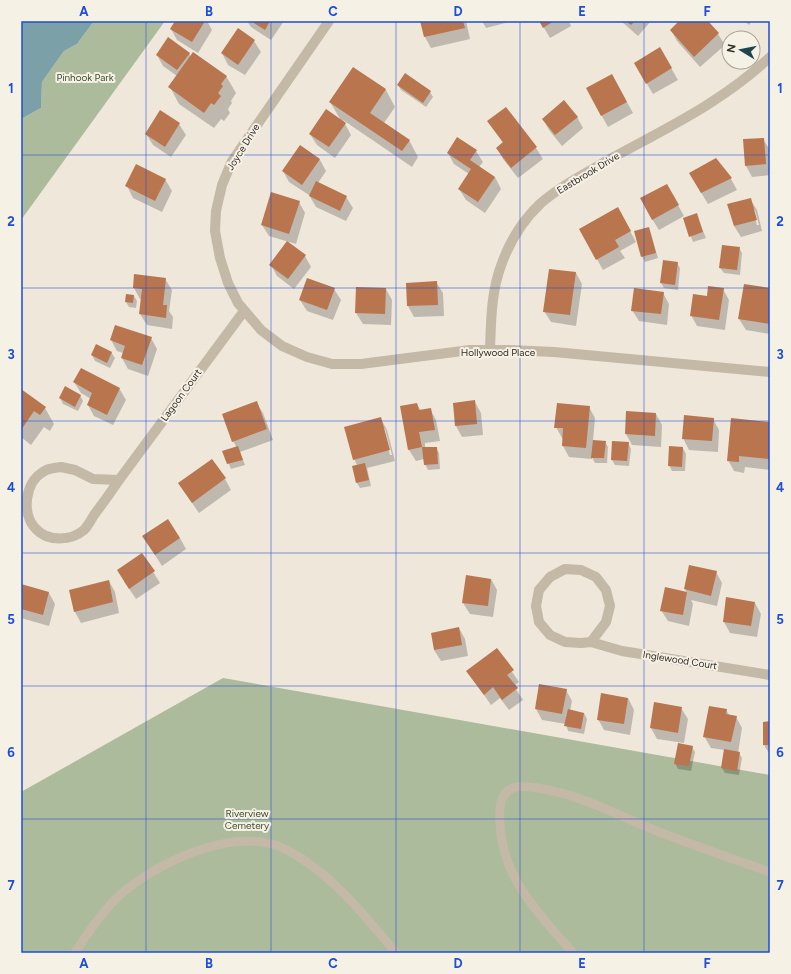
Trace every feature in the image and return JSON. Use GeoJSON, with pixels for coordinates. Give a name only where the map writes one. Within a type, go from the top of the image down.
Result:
{"type":"FeatureCollection","features":[{"type":"Feature","properties":{"kind":"street","name":"Joyce Drive"},"geometry":{"type":"LineString","coordinates":[[244,311],[238,303],[228,283],[220,258],[216,211],[222,185],[232,161],[329,21]]}},
{"type":"Feature","properties":{"kind":"street","name":"Eastbrook Drive"},"geometry":{"type":"LineString","coordinates":[[490,350],[490,319],[494,292],[501,264],[514,237],[541,204],[562,186],[702,108],[736,86],[759,68],[770,57]]}},
{"type":"Feature","properties":{"kind":"street","name":"Hollywood Place"},"geometry":{"type":"LineString","coordinates":[[244,311],[260,330],[282,346],[307,357],[332,364],[361,364],[470,350],[490,350],[554,352],[770,372]]}},
{"type":"Feature","properties":{"kind":"street","name":"Lagoon Court"},"geometry":{"type":"LineString","coordinates":[[119,480],[93,479],[75,470],[61,467],[48,469],[42,472],[35,479],[28,491],[27,505],[29,518],[36,529],[46,536],[60,539],[74,536],[84,530],[119,480],[244,311]]}},
{"type":"Feature","properties":{"kind":"street","name":"Inglewood Court"},"geometry":{"type":"LineString","coordinates":[[591,642],[606,622],[610,606],[606,590],[596,577],[581,570],[565,569],[550,577],[539,590],[536,606],[540,622],[550,635],[565,642],[591,642],[622,651],[770,675]]}},
{"type":"Feature","properties":{"kind":"lane"},"geometry":{"type":"LineString","coordinates":[[573,953],[532,906],[511,873],[503,846],[499,807],[502,798],[512,788],[523,786],[557,790],[666,835],[770,872]]}},
{"type":"Feature","properties":{"kind":"lane"},"geometry":{"type":"LineString","coordinates":[[76,953],[98,918],[119,896],[160,866],[191,853],[229,842],[253,840],[270,843],[288,850],[316,867],[362,912],[396,953]]}},
{"type":"Feature","properties":{"kind":"green space","name":"Pinhook Park"},"geometry":{"type":"Polygon","coordinates":[[[94,21],[165,21],[21,220],[21,119],[41,108],[42,82],[64,51],[77,44],[94,21]]]}},
{"type":"Feature","properties":{"kind":"green space","name":"Riverview Cemetery"},"geometry":{"type":"Polygon","coordinates":[[[223,678],[770,775],[770,953],[21,953],[21,792],[223,678]]]}},
{"type":"Feature","properties":{"kind":"water"},"geometry":{"type":"Polygon","coordinates":[[[21,21],[94,21],[77,44],[64,51],[42,82],[41,108],[21,119],[21,21]]]}},
{"type":"Feature","properties":{"kind":"building"},"geometry":{"type":"Polygon","coordinates":[[[175,21],[205,21],[192,42],[170,29],[175,21]]]}},
{"type":"Feature","properties":{"kind":"building"},"geometry":{"type":"Polygon","coordinates":[[[251,21],[270,21],[265,30],[251,21]]]}},
{"type":"Feature","properties":{"kind":"building"},"geometry":{"type":"Polygon","coordinates":[[[420,21],[463,21],[465,28],[424,37],[420,21]]]}},
{"type":"Feature","properties":{"kind":"building"},"geometry":{"type":"Polygon","coordinates":[[[539,21],[554,21],[543,28],[539,21]]]}},
{"type":"Feature","properties":{"kind":"building"},"geometry":{"type":"Polygon","coordinates":[[[626,21],[635,21],[631,25],[626,21]]]}},
{"type":"Feature","properties":{"kind":"building"},"geometry":{"type":"Polygon","coordinates":[[[679,21],[708,21],[719,33],[694,57],[670,30],[679,21]]]}},
{"type":"Feature","properties":{"kind":"building"},"geometry":{"type":"Polygon","coordinates":[[[238,28],[255,40],[238,65],[221,53],[238,28]]]}},
{"type":"Feature","properties":{"kind":"building"},"geometry":{"type":"Polygon","coordinates":[[[168,37],[190,53],[177,70],[156,55],[168,37]]]}},
{"type":"Feature","properties":{"kind":"building"},"geometry":{"type":"Polygon","coordinates":[[[660,47],[672,68],[646,84],[634,63],[660,47]]]}},
{"type":"Feature","properties":{"kind":"building"},"geometry":{"type":"Polygon","coordinates":[[[193,52],[227,76],[221,84],[223,86],[218,93],[221,96],[214,105],[211,103],[204,113],[168,87],[193,52]]]}},
{"type":"Feature","properties":{"kind":"building"},"geometry":{"type":"Polygon","coordinates":[[[353,67],[386,89],[370,113],[410,140],[402,151],[329,102],[353,67]]]}},
{"type":"Feature","properties":{"kind":"building"},"geometry":{"type":"Polygon","coordinates":[[[405,73],[431,91],[423,103],[397,85],[405,73]]]}},
{"type":"Feature","properties":{"kind":"building"},"geometry":{"type":"Polygon","coordinates":[[[612,74],[627,102],[601,116],[586,88],[612,74]]]}},
{"type":"Feature","properties":{"kind":"building"},"geometry":{"type":"Polygon","coordinates":[[[564,100],[578,117],[555,135],[542,119],[564,100]]]}},
{"type":"Feature","properties":{"kind":"building"},"geometry":{"type":"Polygon","coordinates":[[[506,107],[537,147],[511,168],[496,148],[503,142],[487,121],[506,107]]]}},
{"type":"Feature","properties":{"kind":"building"},"geometry":{"type":"Polygon","coordinates":[[[326,109],[346,123],[329,147],[309,134],[326,109]]]}},
{"type":"Feature","properties":{"kind":"building"},"geometry":{"type":"Polygon","coordinates":[[[160,110],[180,123],[165,147],[145,134],[160,110]]]}},
{"type":"Feature","properties":{"kind":"building"},"geometry":{"type":"Polygon","coordinates":[[[457,137],[477,150],[470,160],[495,177],[478,202],[458,189],[471,169],[447,153],[457,137]]]}},
{"type":"Feature","properties":{"kind":"building"},"geometry":{"type":"Polygon","coordinates":[[[764,138],[766,164],[745,166],[743,139],[764,138]]]}},
{"type":"Feature","properties":{"kind":"building"},"geometry":{"type":"Polygon","coordinates":[[[300,145],[320,159],[302,185],[282,171],[300,145]]]}},
{"type":"Feature","properties":{"kind":"building"},"geometry":{"type":"Polygon","coordinates":[[[716,158],[732,178],[701,193],[689,173],[716,158]]]}},
{"type":"Feature","properties":{"kind":"building"},"geometry":{"type":"Polygon","coordinates":[[[136,164],[166,179],[155,201],[125,186],[136,164]]]}},
{"type":"Feature","properties":{"kind":"building"},"geometry":{"type":"Polygon","coordinates":[[[316,181],[347,196],[340,211],[309,196],[316,181]]]}},
{"type":"Feature","properties":{"kind":"building"},"geometry":{"type":"Polygon","coordinates":[[[667,184],[679,205],[652,220],[640,198],[667,184]]]}},
{"type":"Feature","properties":{"kind":"building"},"geometry":{"type":"Polygon","coordinates":[[[271,192],[300,201],[289,234],[261,225],[271,192]]]}},
{"type":"Feature","properties":{"kind":"building"},"geometry":{"type":"Polygon","coordinates":[[[751,198],[757,220],[734,226],[727,204],[751,198]]]}},
{"type":"Feature","properties":{"kind":"building"},"geometry":{"type":"Polygon","coordinates":[[[618,207],[631,231],[615,240],[619,247],[596,260],[579,229],[618,207]]]}},
{"type":"Feature","properties":{"kind":"building"},"geometry":{"type":"Polygon","coordinates":[[[697,213],[703,232],[689,237],[683,218],[697,213]]]}},
{"type":"Feature","properties":{"kind":"building"},"geometry":{"type":"Polygon","coordinates":[[[649,227],[656,253],[641,257],[634,231],[649,227]]]}},
{"type":"Feature","properties":{"kind":"building"},"geometry":{"type":"Polygon","coordinates":[[[287,241],[306,255],[288,279],[269,265],[287,241]]]}},
{"type":"Feature","properties":{"kind":"building"},"geometry":{"type":"Polygon","coordinates":[[[722,245],[740,247],[737,270],[719,268],[722,245]]]}},
{"type":"Feature","properties":{"kind":"building"},"geometry":{"type":"Polygon","coordinates":[[[663,260],[678,262],[675,285],[660,283],[663,260]]]}},
{"type":"Feature","properties":{"kind":"building"},"geometry":{"type":"Polygon","coordinates":[[[549,269],[576,272],[570,315],[543,312],[549,269]]]}},
{"type":"Feature","properties":{"kind":"building"},"geometry":{"type":"Polygon","coordinates":[[[134,274],[166,278],[163,305],[167,305],[166,318],[139,314],[142,289],[133,288],[134,274]]]}},
{"type":"Feature","properties":{"kind":"building"},"geometry":{"type":"Polygon","coordinates":[[[307,278],[335,288],[327,310],[299,300],[307,278]]]}},
{"type":"Feature","properties":{"kind":"building"},"geometry":{"type":"Polygon","coordinates":[[[437,281],[438,305],[407,306],[406,283],[437,281]]]}},
{"type":"Feature","properties":{"kind":"building"},"geometry":{"type":"Polygon","coordinates":[[[744,284],[770,288],[770,324],[738,319],[744,284]]]}},
{"type":"Feature","properties":{"kind":"building"},"geometry":{"type":"Polygon","coordinates":[[[708,286],[724,288],[719,320],[690,316],[693,294],[707,296],[708,286]]]}},
{"type":"Feature","properties":{"kind":"building"},"geometry":{"type":"Polygon","coordinates":[[[356,287],[386,288],[385,314],[355,313],[356,287]]]}},
{"type":"Feature","properties":{"kind":"building"},"geometry":{"type":"Polygon","coordinates":[[[634,288],[664,292],[661,314],[631,311],[634,288]]]}},
{"type":"Feature","properties":{"kind":"building"},"geometry":{"type":"Polygon","coordinates":[[[126,294],[134,295],[133,303],[125,302],[126,294]]]}},
{"type":"Feature","properties":{"kind":"building"},"geometry":{"type":"Polygon","coordinates":[[[115,325],[152,337],[142,365],[121,358],[125,346],[110,340],[115,325]]]}},
{"type":"Feature","properties":{"kind":"building"},"geometry":{"type":"Polygon","coordinates":[[[96,344],[112,352],[107,363],[91,355],[96,344]]]}},
{"type":"Feature","properties":{"kind":"building"},"geometry":{"type":"Polygon","coordinates":[[[81,368],[120,388],[107,415],[87,405],[92,393],[73,382],[81,368]]]}},
{"type":"Feature","properties":{"kind":"building"},"geometry":{"type":"Polygon","coordinates":[[[65,386],[81,395],[75,407],[59,398],[65,386]]]}},
{"type":"Feature","properties":{"kind":"building"},"geometry":{"type":"Polygon","coordinates":[[[21,389],[46,407],[40,415],[34,411],[21,430],[21,389]]]}},
{"type":"Feature","properties":{"kind":"building"},"geometry":{"type":"Polygon","coordinates":[[[475,400],[477,424],[455,426],[453,403],[475,400]]]}},
{"type":"Feature","properties":{"kind":"building"},"geometry":{"type":"Polygon","coordinates":[[[257,401],[267,429],[232,442],[222,414],[257,401]]]}},
{"type":"Feature","properties":{"kind":"building"},"geometry":{"type":"Polygon","coordinates":[[[417,403],[419,410],[431,408],[435,430],[419,432],[422,447],[408,450],[400,406],[417,403]]]}},
{"type":"Feature","properties":{"kind":"building"},"geometry":{"type":"Polygon","coordinates":[[[557,403],[590,406],[586,448],[562,446],[563,428],[554,428],[557,403]]]}},
{"type":"Feature","properties":{"kind":"building"},"geometry":{"type":"Polygon","coordinates":[[[626,411],[656,413],[655,436],[625,434],[626,411]]]}},
{"type":"Feature","properties":{"kind":"building"},"geometry":{"type":"Polygon","coordinates":[[[684,415],[714,418],[712,441],[682,439],[684,415]]]}},
{"type":"Feature","properties":{"kind":"building"},"geometry":{"type":"Polygon","coordinates":[[[381,417],[390,450],[353,460],[344,427],[381,417]]]}},
{"type":"Feature","properties":{"kind":"building"},"geometry":{"type":"Polygon","coordinates":[[[731,418],[770,422],[769,459],[739,456],[739,462],[727,461],[731,418]]]}},
{"type":"Feature","properties":{"kind":"building"},"geometry":{"type":"Polygon","coordinates":[[[593,440],[606,441],[604,458],[591,458],[593,440]]]}},
{"type":"Feature","properties":{"kind":"building"},"geometry":{"type":"Polygon","coordinates":[[[612,441],[629,442],[627,461],[611,460],[612,441]]]}},
{"type":"Feature","properties":{"kind":"building"},"geometry":{"type":"Polygon","coordinates":[[[238,446],[243,460],[227,464],[222,451],[238,446]]]}},
{"type":"Feature","properties":{"kind":"building"},"geometry":{"type":"Polygon","coordinates":[[[669,446],[683,447],[682,467],[668,466],[669,446]]]}},
{"type":"Feature","properties":{"kind":"building"},"geometry":{"type":"Polygon","coordinates":[[[422,447],[437,447],[438,464],[424,465],[422,447]]]}},
{"type":"Feature","properties":{"kind":"building"},"geometry":{"type":"Polygon","coordinates":[[[212,459],[226,478],[192,503],[178,483],[212,459]]]}},
{"type":"Feature","properties":{"kind":"building"},"geometry":{"type":"Polygon","coordinates":[[[365,463],[369,480],[356,483],[352,466],[365,463]]]}},
{"type":"Feature","properties":{"kind":"building"},"geometry":{"type":"Polygon","coordinates":[[[168,519],[180,538],[155,555],[142,536],[168,519]]]}},
{"type":"Feature","properties":{"kind":"building"},"geometry":{"type":"Polygon","coordinates":[[[142,553],[155,571],[129,589],[117,570],[142,553]]]}},
{"type":"Feature","properties":{"kind":"building"},"geometry":{"type":"Polygon","coordinates":[[[689,565],[717,571],[711,596],[684,589],[689,565]]]}},
{"type":"Feature","properties":{"kind":"building"},"geometry":{"type":"Polygon","coordinates":[[[466,575],[491,579],[488,606],[462,603],[466,575]]]}},
{"type":"Feature","properties":{"kind":"building"},"geometry":{"type":"Polygon","coordinates":[[[109,580],[113,602],[74,612],[69,590],[109,580]]]}},
{"type":"Feature","properties":{"kind":"building"},"geometry":{"type":"Polygon","coordinates":[[[21,584],[49,592],[43,615],[21,609],[21,584]]]}},
{"type":"Feature","properties":{"kind":"building"},"geometry":{"type":"Polygon","coordinates":[[[665,587],[687,592],[683,615],[660,611],[665,587]]]}},
{"type":"Feature","properties":{"kind":"building"},"geometry":{"type":"Polygon","coordinates":[[[726,597],[755,602],[751,626],[723,622],[726,597]]]}},
{"type":"Feature","properties":{"kind":"building"},"geometry":{"type":"Polygon","coordinates":[[[459,627],[462,645],[434,650],[431,633],[459,627]]]}},
{"type":"Feature","properties":{"kind":"building"},"geometry":{"type":"Polygon","coordinates":[[[497,648],[514,670],[507,675],[518,688],[502,700],[493,687],[484,695],[466,671],[497,648]]]}},
{"type":"Feature","properties":{"kind":"building"},"geometry":{"type":"Polygon","coordinates":[[[539,684],[567,689],[562,714],[535,709],[539,684]]]}},
{"type":"Feature","properties":{"kind":"building"},"geometry":{"type":"Polygon","coordinates":[[[601,693],[628,698],[624,724],[597,720],[601,693]]]}},
{"type":"Feature","properties":{"kind":"building"},"geometry":{"type":"Polygon","coordinates":[[[654,702],[682,707],[678,733],[650,728],[654,702]]]}},
{"type":"Feature","properties":{"kind":"building"},"geometry":{"type":"Polygon","coordinates":[[[709,706],[727,709],[726,714],[737,716],[731,742],[703,737],[709,706]]]}},
{"type":"Feature","properties":{"kind":"building"},"geometry":{"type":"Polygon","coordinates":[[[568,709],[584,713],[581,729],[564,726],[568,709]]]}},
{"type":"Feature","properties":{"kind":"building"},"geometry":{"type":"Polygon","coordinates":[[[770,721],[770,745],[763,745],[763,722],[770,721]]]}},
{"type":"Feature","properties":{"kind":"building"},"geometry":{"type":"Polygon","coordinates":[[[678,743],[693,746],[689,766],[674,764],[678,743]]]}},
{"type":"Feature","properties":{"kind":"building"},"geometry":{"type":"Polygon","coordinates":[[[724,749],[740,752],[737,771],[721,768],[724,749]]]}}]}
